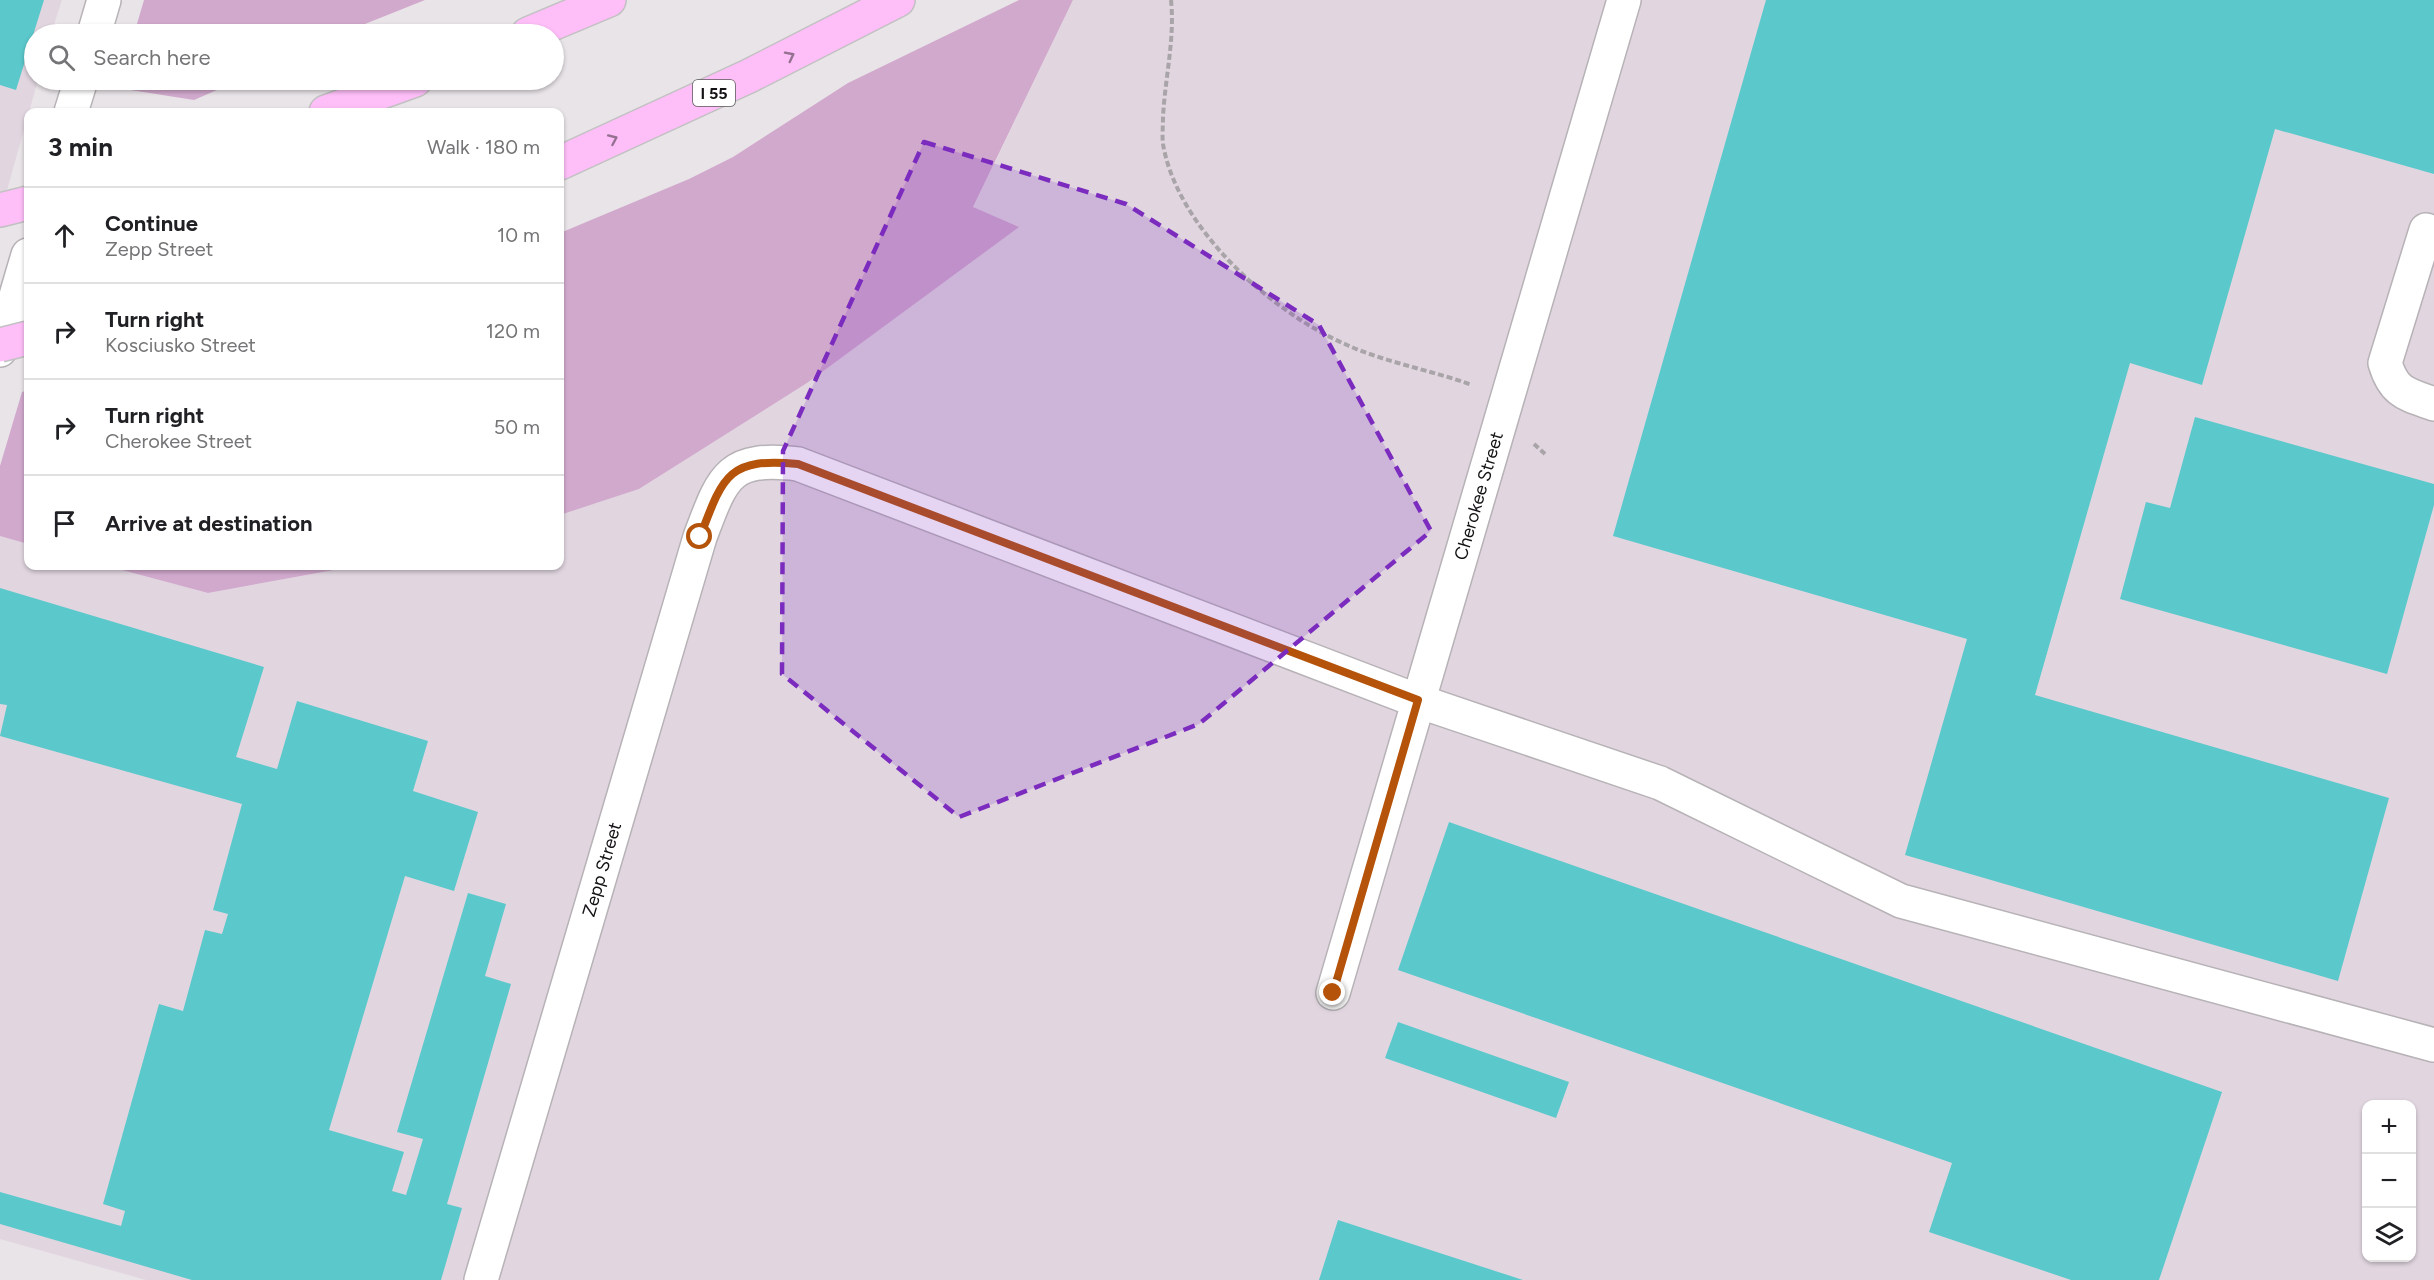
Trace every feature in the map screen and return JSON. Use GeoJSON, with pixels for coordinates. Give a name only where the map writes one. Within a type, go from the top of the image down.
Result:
{"type":"FeatureCollection","features":[{"type":"Feature","properties":{"kind":"highway"},"geometry":{"type":"LineString","coordinates":[[552,24],[609,0]]}},
{"type":"Feature","properties":{"kind":"highway","name":"I 55"},"geometry":{"type":"LineString","coordinates":[[564,161],[749,76],[898,0]]}},
{"type":"Feature","properties":{"kind":"highway"},"geometry":{"type":"LineString","coordinates":[[338,108],[388,90]]}},
{"type":"Feature","properties":{"kind":"highway"},"geometry":{"type":"LineString","coordinates":[[0,210],[24,204]]}},
{"type":"Feature","properties":{"kind":"highway"},"geometry":{"type":"LineString","coordinates":[[0,345],[24,339]]}},
{"type":"Feature","properties":{"kind":"street"},"geometry":{"type":"LineString","coordinates":[[97,24],[104,0]]}},
{"type":"Feature","properties":{"kind":"street","name":"Cherokee Street"},"geometry":{"type":"LineString","coordinates":[[1333,993],[1504,416],[1624,0]]}},
{"type":"Feature","properties":{"kind":"street"},"geometry":{"type":"LineString","coordinates":[[72,108],[78,90]]}},
{"type":"Feature","properties":{"kind":"street"},"geometry":{"type":"LineString","coordinates":[[2427,230],[2385,363],[2390,381],[2403,393],[2434,404]]}},
{"type":"Feature","properties":{"kind":"street"},"geometry":{"type":"LineString","coordinates":[[0,350],[24,269]]}},
{"type":"Feature","properties":{"kind":"street","name":"Zepp Street"},"geometry":{"type":"LineString","coordinates":[[482,1280],[700,537],[716,494],[738,467],[767,461],[798,464],[1418,700]]}},
{"type":"Feature","properties":{"kind":"street"},"geometry":{"type":"LineString","coordinates":[[1418,700],[1660,783],[1901,901],[2434,1045]]}},
{"type":"Feature","properties":{"kind":"path"},"geometry":{"type":"LineString","coordinates":[[1171,0],[1173,22],[1164,84],[1163,144],[1175,182],[1194,220],[1205,234],[1276,304],[1313,329],[1348,346],[1471,385],[1545,454]]}},
{"type":"Feature","properties":{"kind":"highlighted area"},"geometry":{"type":"Polygon","coordinates":[[[924,142],[1126,204],[1319,325],[1431,531],[1199,724],[959,817],[782,674],[783,451],[924,142]]]}},
{"type":"Feature","properties":{"kind":"shaded area"},"geometry":{"type":"Polygon","coordinates":[[[0,0],[62,0],[54,24],[24,24],[24,90],[35,90],[30,108],[24,108],[24,130],[0,215],[0,0]]]}},
{"type":"Feature","properties":{"kind":"shaded area"},"geometry":{"type":"Polygon","coordinates":[[[144,0],[425,0],[365,24],[137,24],[144,0]]]}},
{"type":"Feature","properties":{"kind":"shaded area"},"geometry":{"type":"Polygon","coordinates":[[[1019,0],[1073,0],[973,207],[1019,227],[807,383],[639,489],[564,514],[564,231],[689,179],[733,157],[848,83],[1019,0]]]}},
{"type":"Feature","properties":{"kind":"shaded area"},"geometry":{"type":"Polygon","coordinates":[[[1073,0],[2434,0],[2434,1280],[146,1280],[0,1239],[0,536],[24,543],[24,570],[122,570],[208,593],[334,570],[564,570],[564,514],[639,489],[807,383],[1018,226],[973,208],[1073,0]]]}},
{"type":"Feature","properties":{"kind":"shaded area"},"geometry":{"type":"Polygon","coordinates":[[[131,90],[217,90],[194,100],[131,90]]]}},
{"type":"Feature","properties":{"kind":"shaded area"},"geometry":{"type":"Polygon","coordinates":[[[24,391],[24,543],[0,536],[0,466],[24,391]]]}},
{"type":"Feature","properties":{"kind":"shaded area"},"geometry":{"type":"Polygon","coordinates":[[[122,570],[334,570],[208,593],[122,570]]]}},
{"type":"Feature","properties":{"kind":"building"},"geometry":{"type":"Polygon","coordinates":[[[0,0],[44,0],[37,24],[24,24],[24,64],[16,90],[0,85],[0,0]]]}},
{"type":"Feature","properties":{"kind":"building"},"geometry":{"type":"Polygon","coordinates":[[[1766,0],[2434,0],[2434,174],[2275,129],[2202,385],[2130,363],[2035,695],[2389,798],[2338,981],[1905,855],[1967,639],[1613,536],[1766,0]]]}},
{"type":"Feature","properties":{"kind":"building"},"geometry":{"type":"Polygon","coordinates":[[[2195,417],[2434,484],[2434,505],[2387,674],[2120,599],[2146,502],[2170,508],[2195,417]]]}},
{"type":"Feature","properties":{"kind":"building"},"geometry":{"type":"Polygon","coordinates":[[[0,588],[264,667],[236,757],[277,769],[297,701],[428,741],[413,791],[478,812],[454,891],[405,876],[329,1130],[404,1152],[392,1191],[406,1195],[423,1139],[397,1132],[468,893],[506,904],[485,976],[511,984],[447,1204],[462,1208],[441,1280],[192,1280],[0,1224],[0,1192],[121,1226],[125,1211],[103,1204],[159,1004],[183,1011],[205,930],[222,934],[228,914],[213,910],[242,804],[0,736],[7,705],[0,704],[0,588]]]}},
{"type":"Feature","properties":{"kind":"building"},"geometry":{"type":"Polygon","coordinates":[[[1449,822],[2222,1092],[2159,1280],[2071,1280],[1929,1232],[1952,1163],[1398,970],[1449,822]]]}},
{"type":"Feature","properties":{"kind":"building"},"geometry":{"type":"Polygon","coordinates":[[[1398,1022],[1569,1082],[1556,1118],[1385,1058],[1398,1022]]]}},
{"type":"Feature","properties":{"kind":"building"},"geometry":{"type":"Polygon","coordinates":[[[1338,1220],[1523,1280],[1319,1280],[1338,1220]]]}},
{"type":"Feature","properties":{"kind":"route"},"geometry":{"type":"LineString","coordinates":[[700,537],[716,494],[738,467],[767,461],[798,464],[1418,700],[1333,993]]}}]}
